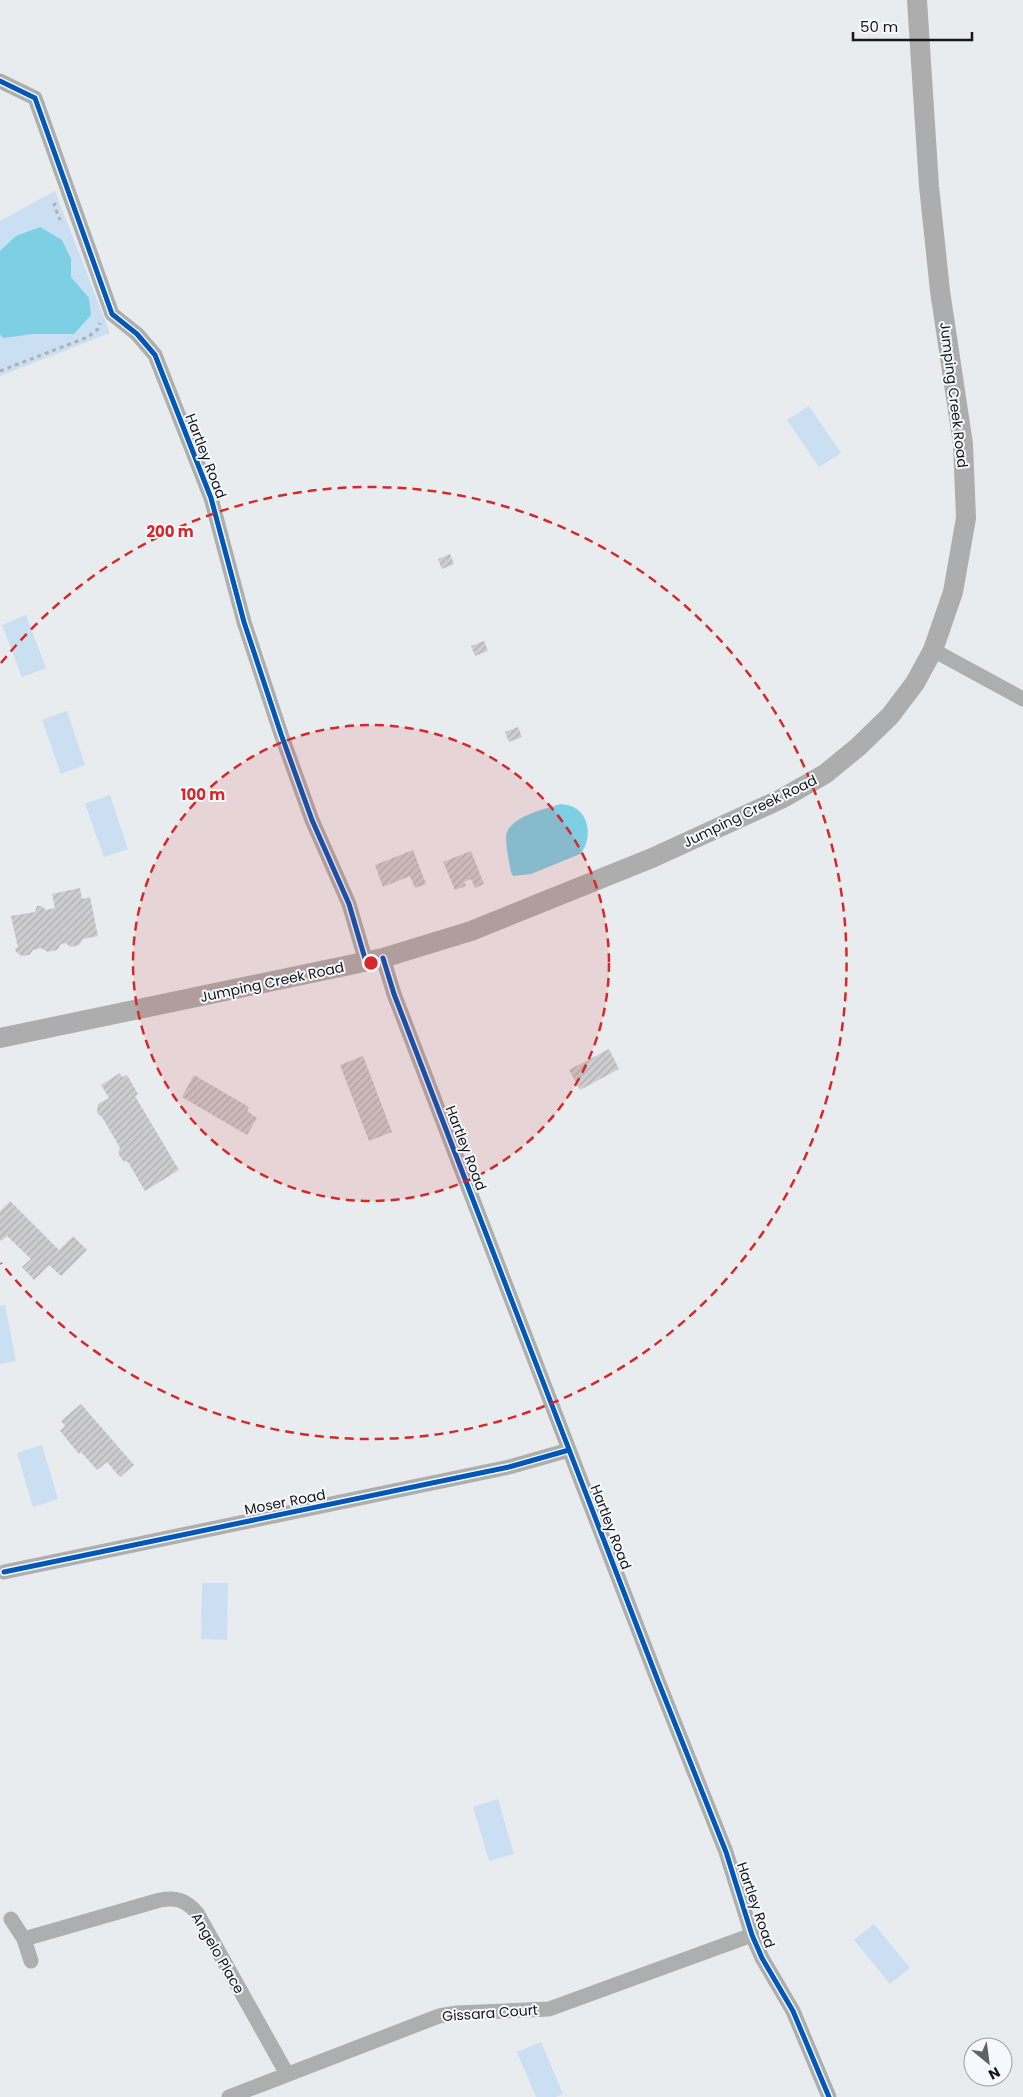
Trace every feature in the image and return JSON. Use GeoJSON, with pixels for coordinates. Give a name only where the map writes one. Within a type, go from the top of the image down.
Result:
{"type":"FeatureCollection","features":[{"type":"Feature","properties":{"kind":"main road","name":"Jumping Creek Road"},"geometry":{"type":"LineString","coordinates":[[0,1038],[375,960],[471,931],[669,851],[781,799],[825,774],[858,747],[883,722],[914,683],[933,650],[953,592],[966,518],[963,444],[940,291],[929,186],[917,0]]}},
{"type":"Feature","properties":{"kind":"street"},"geometry":{"type":"LineString","coordinates":[[0,81],[35,98],[112,314]]}},
{"type":"Feature","properties":{"kind":"street","name":"Hartley Road"},"geometry":{"type":"LineString","coordinates":[[112,314],[137,334],[155,355],[159,364],[211,498],[244,622],[292,767],[312,820],[375,960],[394,994],[726,1852],[752,1934],[762,1958],[793,2011],[829,2097]]}},
{"type":"Feature","properties":{"kind":"street"},"geometry":{"type":"LineString","coordinates":[[933,650],[1023,699]]}},
{"type":"Feature","properties":{"kind":"street","name":"Moser Road"},"geometry":{"type":"LineString","coordinates":[[4,1572],[490,1471],[569,1450]]}},
{"type":"Feature","properties":{"kind":"street","name":"Angelo Place"},"geometry":{"type":"LineString","coordinates":[[24,1939],[160,1900],[173,1898],[185,1901],[196,1913],[287,2074]]}},
{"type":"Feature","properties":{"kind":"street"},"geometry":{"type":"LineString","coordinates":[[11,1920],[24,1939],[31,1961]]}},
{"type":"Feature","properties":{"kind":"street","name":"Gissara Court"},"geometry":{"type":"LineString","coordinates":[[229,2097],[442,2015],[533,2011],[562,2006],[752,1934]]}},
{"type":"Feature","properties":{"kind":"path"},"geometry":{"type":"LineString","coordinates":[[0,372],[88,337],[98,329],[101,320],[112,314]]}},
{"type":"Feature","properties":{"kind":"shaded area"},"geometry":{"type":"Polygon","coordinates":[[[55,191],[110,333],[0,376],[0,221],[55,191]]]}},
{"type":"Feature","properties":{"kind":"shaded area"},"geometry":{"type":"Polygon","coordinates":[[[809,406],[841,453],[819,467],[787,420],[809,406]]]}},
{"type":"Feature","properties":{"kind":"shaded area"},"geometry":{"type":"Polygon","coordinates":[[[26,615],[46,668],[22,677],[2,625],[26,615]]]}},
{"type":"Feature","properties":{"kind":"shaded area"},"geometry":{"type":"Polygon","coordinates":[[[67,711],[85,765],[61,774],[42,720],[67,711]]]}},
{"type":"Feature","properties":{"kind":"shaded area"},"geometry":{"type":"Polygon","coordinates":[[[110,795],[128,849],[104,857],[85,804],[110,795]]]}},
{"type":"Feature","properties":{"kind":"shaded area"},"geometry":{"type":"Polygon","coordinates":[[[5,1305],[16,1361],[0,1364],[0,1306],[5,1305]]]}},
{"type":"Feature","properties":{"kind":"shaded area"},"geometry":{"type":"Polygon","coordinates":[[[42,1445],[58,1499],[33,1507],[17,1453],[42,1445]]]}},
{"type":"Feature","properties":{"kind":"shaded area"},"geometry":{"type":"Polygon","coordinates":[[[202,1583],[228,1583],[227,1640],[201,1639],[202,1583]]]}},
{"type":"Feature","properties":{"kind":"shaded area"},"geometry":{"type":"Polygon","coordinates":[[[498,1799],[514,1854],[489,1861],[473,1807],[498,1799]]]}},
{"type":"Feature","properties":{"kind":"shaded area"},"geometry":{"type":"Polygon","coordinates":[[[874,1924],[910,1968],[890,1984],[854,1940],[874,1924]]]}},
{"type":"Feature","properties":{"kind":"shaded area"},"geometry":{"type":"Polygon","coordinates":[[[541,2042],[563,2094],[556,2097],[536,2097],[517,2052],[541,2042]]]}},
{"type":"Feature","properties":{"kind":"water"},"geometry":{"type":"Polygon","coordinates":[[[40,227],[62,240],[71,259],[71,277],[89,298],[91,315],[74,334],[33,334],[3,338],[0,334],[0,251],[16,236],[40,227]]]}},
{"type":"Feature","properties":{"kind":"water"},"geometry":{"type":"Polygon","coordinates":[[[561,804],[575,808],[583,815],[586,821],[588,832],[583,850],[580,854],[531,874],[513,876],[506,837],[508,830],[513,824],[528,815],[561,804]]]}},
{"type":"Feature","properties":{"kind":"building"},"geometry":{"type":"Polygon","coordinates":[[[450,554],[454,564],[442,569],[438,559],[450,554]]]}},
{"type":"Feature","properties":{"kind":"building"},"geometry":{"type":"Polygon","coordinates":[[[484,641],[488,651],[475,656],[471,646],[484,641]]]}},
{"type":"Feature","properties":{"kind":"building"},"geometry":{"type":"Polygon","coordinates":[[[518,727],[522,737],[509,742],[505,732],[518,727]]]}},
{"type":"Feature","properties":{"kind":"building"},"geometry":{"type":"Polygon","coordinates":[[[413,850],[426,884],[415,888],[410,876],[383,887],[375,865],[413,850]]]}},
{"type":"Feature","properties":{"kind":"building"},"geometry":{"type":"Polygon","coordinates":[[[471,851],[484,884],[475,888],[471,879],[464,882],[466,886],[455,890],[443,862],[471,851]]]}},
{"type":"Feature","properties":{"kind":"building"},"geometry":{"type":"Polygon","coordinates":[[[80,888],[82,899],[90,897],[98,936],[83,939],[79,945],[71,947],[65,943],[61,944],[57,950],[48,952],[41,948],[33,950],[29,955],[22,956],[16,952],[15,948],[18,948],[11,916],[35,912],[37,906],[41,906],[46,910],[55,908],[52,894],[80,888]]]}},
{"type":"Feature","properties":{"kind":"building"},"geometry":{"type":"Polygon","coordinates":[[[609,1049],[619,1069],[580,1090],[569,1070],[609,1049]]]}},
{"type":"Feature","properties":{"kind":"building"},"geometry":{"type":"Polygon","coordinates":[[[363,1056],[392,1132],[369,1141],[340,1065],[363,1056]]]}},
{"type":"Feature","properties":{"kind":"building"},"geometry":{"type":"Polygon","coordinates":[[[120,1073],[122,1077],[127,1075],[138,1094],[135,1096],[179,1170],[145,1191],[128,1162],[123,1161],[118,1153],[120,1148],[102,1117],[97,1113],[98,1104],[109,1098],[101,1085],[120,1073]]]}},
{"type":"Feature","properties":{"kind":"building"},"geometry":{"type":"Polygon","coordinates":[[[194,1075],[249,1107],[247,1111],[257,1118],[247,1135],[182,1097],[194,1075]]]}},
{"type":"Feature","properties":{"kind":"building"},"geometry":{"type":"Polygon","coordinates":[[[10,1201],[59,1250],[73,1236],[87,1250],[61,1276],[49,1265],[34,1280],[22,1267],[31,1259],[7,1236],[0,1240],[0,1211],[10,1201]]]}},
{"type":"Feature","properties":{"kind":"building"},"geometry":{"type":"Polygon","coordinates":[[[81,1404],[134,1465],[120,1477],[107,1462],[97,1470],[81,1452],[79,1454],[60,1431],[65,1426],[61,1421],[81,1404]]]}},
{"type":"Feature","properties":{"kind":"cycle path"},"geometry":{"type":"LineString","coordinates":[[0,81],[35,98],[112,314],[137,334],[155,355],[211,498],[244,622],[281,734],[312,820],[349,904],[366,962]]}},
{"type":"Feature","properties":{"kind":"cycle path"},"geometry":{"type":"LineString","coordinates":[[383,958],[394,994],[658,1681],[726,1852],[752,1935],[762,1958],[793,2011],[829,2097]]}},
{"type":"Feature","properties":{"kind":"cycle path"},"geometry":{"type":"LineString","coordinates":[[4,1572],[509,1467],[569,1450]]}}]}
